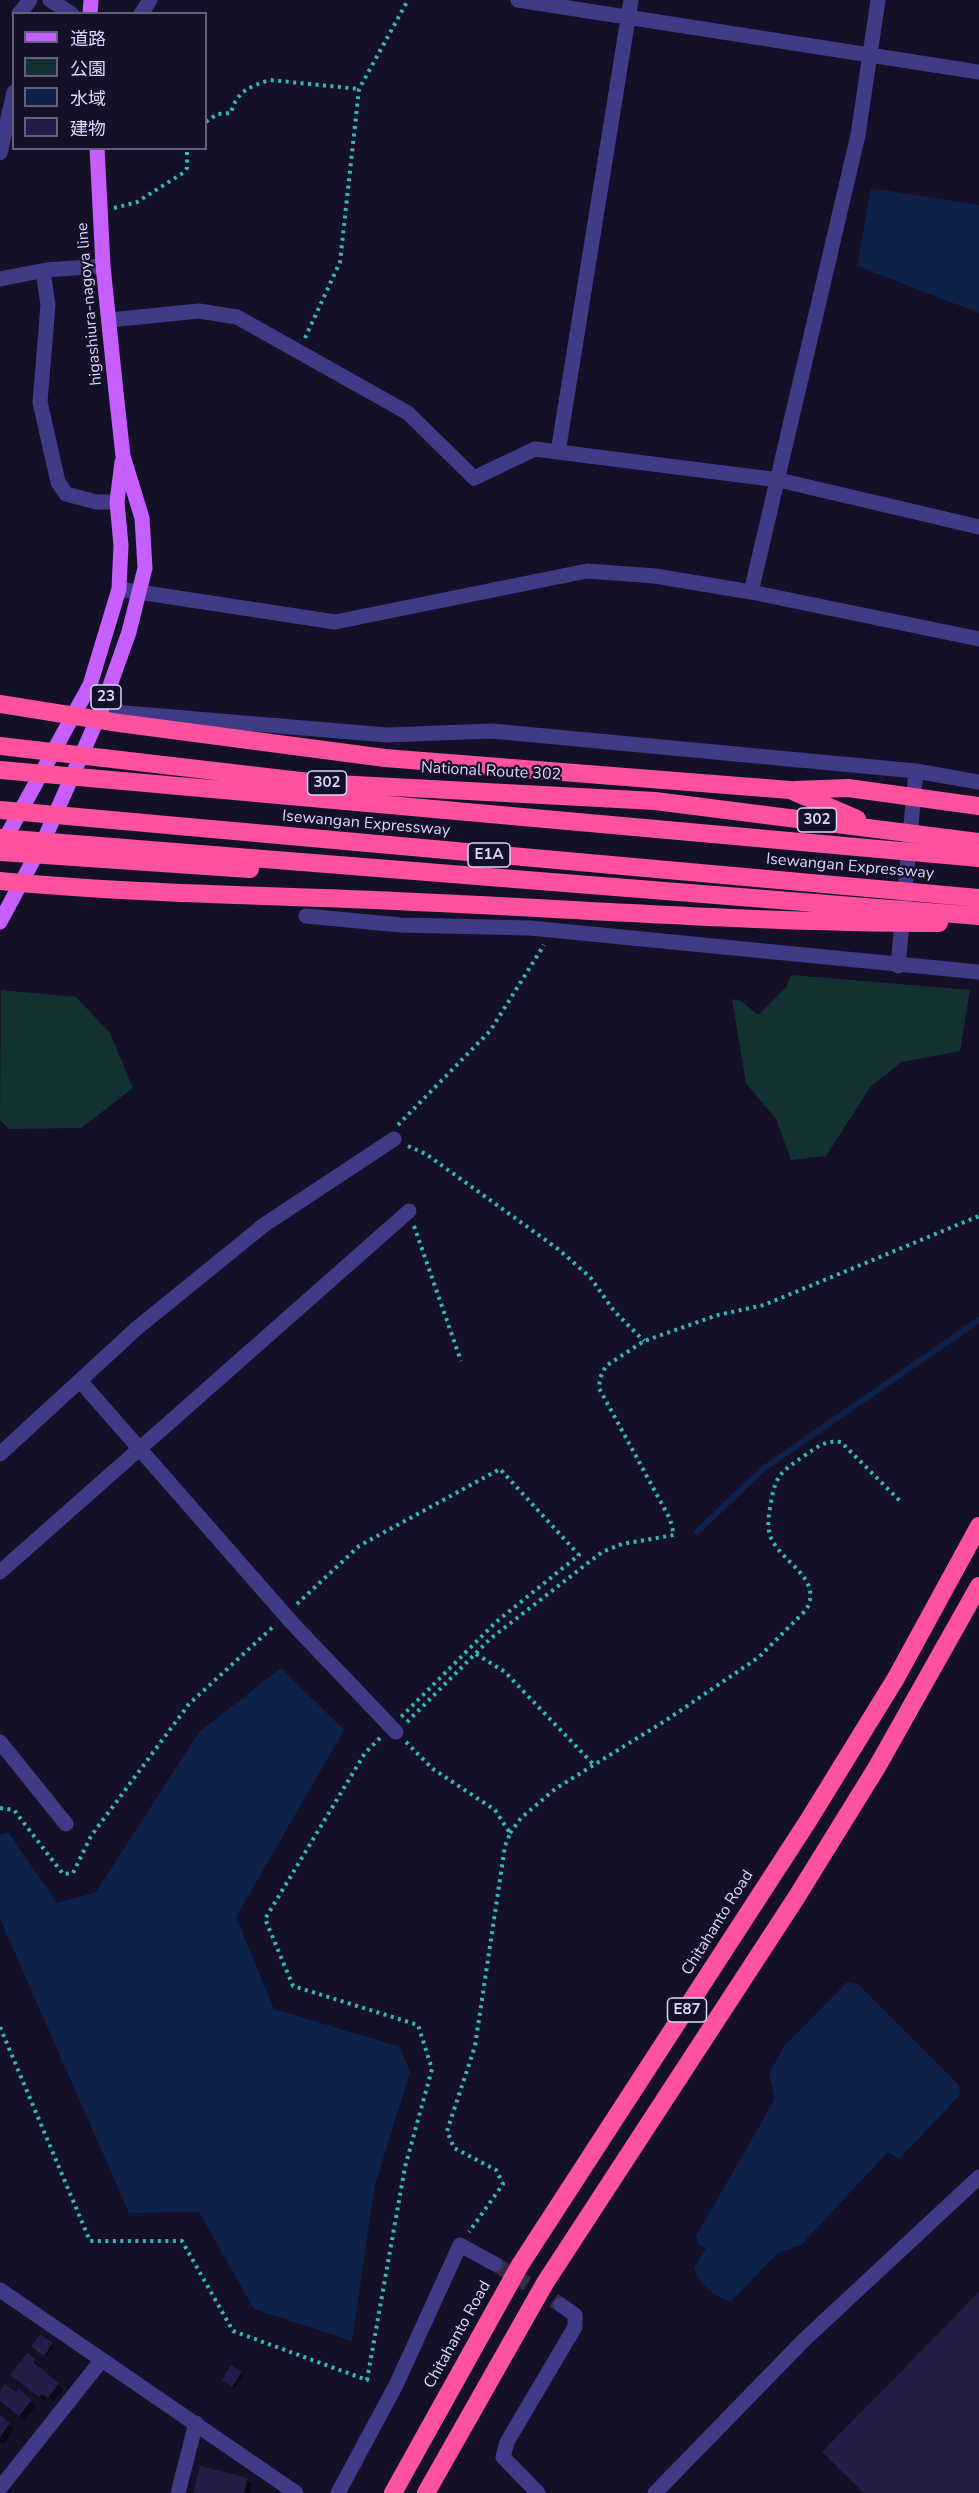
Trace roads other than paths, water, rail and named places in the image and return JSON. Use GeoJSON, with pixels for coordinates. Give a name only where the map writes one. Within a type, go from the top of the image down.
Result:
{"type":"FeatureCollection","features":[{"type":"Feature","properties":{"kind":"highway"},"geometry":{"type":"LineString","coordinates":[[0,704],[119,723],[385,758],[790,790],[848,788],[979,806]]}},
{"type":"Feature","properties":{"kind":"highway"},"geometry":{"type":"LineString","coordinates":[[0,736],[506,804],[673,830]]}},
{"type":"Feature","properties":{"kind":"highway","name":"National Route 302"},"geometry":{"type":"LineString","coordinates":[[0,746],[318,783],[655,801],[979,842]]}},
{"type":"Feature","properties":{"kind":"highway","name":"Isewangan Expressway"},"geometry":{"type":"LineString","coordinates":[[0,770],[979,858]]}},
{"type":"Feature","properties":{"kind":"highway"},"geometry":{"type":"LineString","coordinates":[[790,790],[881,828]]}},
{"type":"Feature","properties":{"kind":"highway","name":"Isewangan Expressway"},"geometry":{"type":"LineString","coordinates":[[0,810],[979,898]]}},
{"type":"Feature","properties":{"kind":"highway"},"geometry":{"type":"LineString","coordinates":[[1,844],[43,842],[979,916]]}},
{"type":"Feature","properties":{"kind":"highway"},"geometry":{"type":"LineString","coordinates":[[1,844],[257,870],[861,887]]}},
{"type":"Feature","properties":{"kind":"highway"},"geometry":{"type":"LineString","coordinates":[[0,881],[111,891],[393,901],[822,921],[979,923]]}},
{"type":"Feature","properties":{"kind":"highway","name":"Chitahanto Road"},"geometry":{"type":"LineString","coordinates":[[393,2493],[520,2265],[814,1812],[896,1678],[979,1526]]}},
{"type":"Feature","properties":{"kind":"highway","name":"E87"},"geometry":{"type":"LineString","coordinates":[[426,2493],[545,2283],[796,1898],[878,1767],[979,1586]]}},
{"type":"Feature","properties":{"kind":"main road","name":"higashiura-nagoya line"},"geometry":{"type":"LineString","coordinates":[[0,922],[43,842],[83,756],[129,632],[145,568],[142,519],[123,456],[103,266],[97,150]]}},
{"type":"Feature","properties":{"kind":"main road","name":"higashiura-nagoya line"},"geometry":{"type":"LineString","coordinates":[[1,844],[90,685],[119,590],[121,545],[117,502],[123,456]]}},
{"type":"Feature","properties":{"kind":"street"},"geometry":{"type":"LineString","coordinates":[[21,12],[30,0]]}},
{"type":"Feature","properties":{"kind":"street"},"geometry":{"type":"LineString","coordinates":[[50,0],[69,12]]}},
{"type":"Feature","properties":{"kind":"street"},"geometry":{"type":"LineString","coordinates":[[518,0],[979,72]]}},
{"type":"Feature","properties":{"kind":"street"},"geometry":{"type":"LineString","coordinates":[[558,452],[631,0]]}},
{"type":"Feature","properties":{"kind":"street"},"geometry":{"type":"LineString","coordinates":[[751,592],[858,135],[878,0]]}},
{"type":"Feature","properties":{"kind":"street"},"geometry":{"type":"LineString","coordinates":[[0,153],[12,101]]}},
{"type":"Feature","properties":{"kind":"street"},"geometry":{"type":"LineString","coordinates":[[0,279],[43,271],[103,266]]}},
{"type":"Feature","properties":{"kind":"street"},"geometry":{"type":"LineString","coordinates":[[43,271],[48,305],[40,402],[58,482],[66,494],[96,502],[117,502]]}},
{"type":"Feature","properties":{"kind":"street"},"geometry":{"type":"LineString","coordinates":[[110,320],[199,311],[237,317],[408,413],[474,478],[535,449],[779,480],[979,526]]}},
{"type":"Feature","properties":{"kind":"street"},"geometry":{"type":"LineString","coordinates":[[119,590],[213,606],[335,622],[587,571],[655,576],[751,592],[979,639]]}},
{"type":"Feature","properties":{"kind":"street"},"geometry":{"type":"LineString","coordinates":[[101,711],[387,735],[492,731],[916,771],[979,782]]}},
{"type":"Feature","properties":{"kind":"street"},"geometry":{"type":"LineString","coordinates":[[898,966],[916,771]]}},
{"type":"Feature","properties":{"kind":"street"},"geometry":{"type":"LineString","coordinates":[[306,915],[401,925],[530,928],[898,966],[979,972]]}},
{"type":"Feature","properties":{"kind":"street"},"geometry":{"type":"LineString","coordinates":[[0,1454],[81,1382],[137,1328],[264,1225],[394,1139]]}},
{"type":"Feature","properties":{"kind":"street"},"geometry":{"type":"LineString","coordinates":[[0,1572],[408,1211]]}},
{"type":"Feature","properties":{"kind":"street"},"geometry":{"type":"LineString","coordinates":[[81,1382],[137,1449],[285,1615],[393,1729]]}},
{"type":"Feature","properties":{"kind":"street"},"geometry":{"type":"LineString","coordinates":[[0,1742],[66,1824]]}},
{"type":"Feature","properties":{"kind":"street"},"geometry":{"type":"LineString","coordinates":[[655,2493],[796,2348],[979,2177]]}},
{"type":"Feature","properties":{"kind":"street"},"geometry":{"type":"LineString","coordinates":[[338,2493],[396,2385],[460,2245],[495,2264]]}},
{"type":"Feature","properties":{"kind":"street"},"geometry":{"type":"LineString","coordinates":[[0,2290],[296,2493]]}},
{"type":"Feature","properties":{"kind":"street"},"geometry":{"type":"LineString","coordinates":[[538,2493],[503,2457],[507,2442],[575,2327],[575,2315],[561,2305]]}},
{"type":"Feature","properties":{"kind":"street"},"geometry":{"type":"LineString","coordinates":[[0,2488],[101,2361]]}},
{"type":"Feature","properties":{"kind":"street"},"geometry":{"type":"LineString","coordinates":[[178,2493],[196,2423]]}},
{"type":"Feature","properties":{"kind":"water"},"geometry":{"type":"Polygon","coordinates":[[[871,188],[979,205],[979,313],[857,266],[871,188]]]}},
{"type":"Feature","properties":{"kind":"water"},"geometry":{"type":"Polygon","coordinates":[[[281,1668],[344,1730],[236,1917],[274,2009],[400,2047],[410,2072],[375,2185],[352,2341],[254,2309],[199,2212],[129,2213],[0,1919],[0,1835],[8,1832],[57,1903],[96,1892],[199,1732],[281,1668]]]}},
{"type":"Feature","properties":{"kind":"water"},"geometry":{"type":"Polygon","coordinates":[[[847,1982],[858,1984],[959,2085],[960,2095],[899,2159],[888,2152],[801,2245],[778,2253],[731,2301],[725,2300],[708,2289],[696,2273],[694,2268],[706,2248],[698,2244],[696,2236],[775,2099],[769,2073],[785,2045],[847,1982]]]}},
{"type":"Feature","properties":{"kind":"waterway"},"geometry":{"type":"LineString","coordinates":[[697,1532],[763,1469],[979,1320]]}},
{"type":"Feature","properties":{"kind":"tunnel"},"geometry":{"type":"LineString","coordinates":[[495,2264],[561,2305]]}}]}
